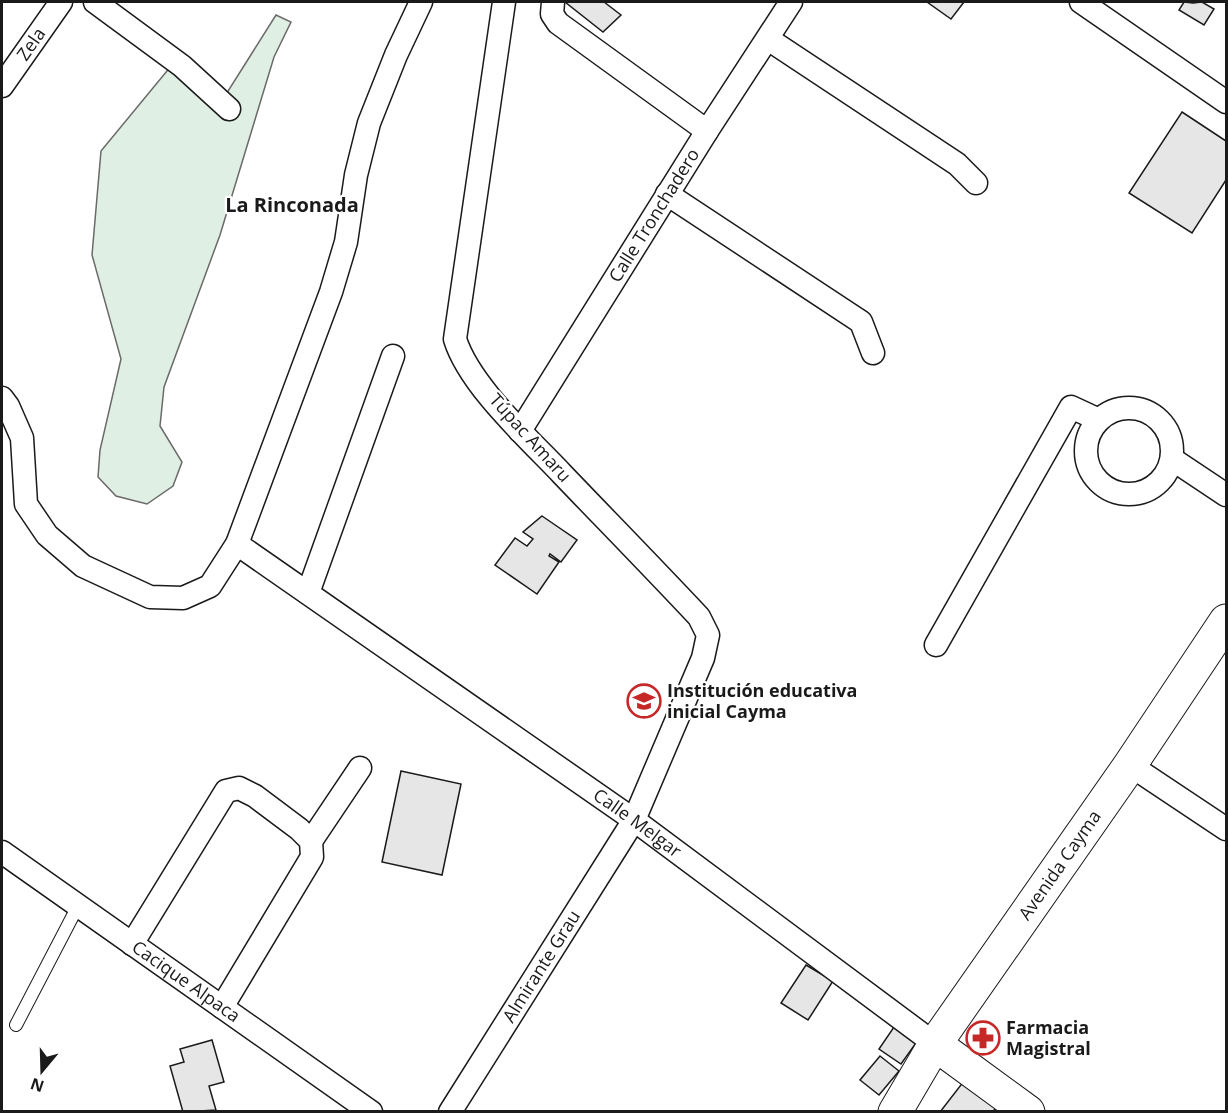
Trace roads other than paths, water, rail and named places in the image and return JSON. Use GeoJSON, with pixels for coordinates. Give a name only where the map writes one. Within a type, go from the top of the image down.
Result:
{"type":"FeatureCollection","features":[{"type":"Feature","properties":{"kind":"main road","name":"Avenida Cayma"},"geometry":{"type":"LineString","coordinates":[[895,1112],[935,1044],[1130,765],[1227,621]]}},
{"type":"Feature","properties":{"kind":"main road","name":"Calle Melgar"},"geometry":{"type":"LineString","coordinates":[[935,1044],[1028,1112]]}},
{"type":"Feature","properties":{"kind":"street","name":"Zela"},"geometry":{"type":"LineString","coordinates":[[2,86],[61,2]]}},
{"type":"Feature","properties":{"kind":"street"},"geometry":{"type":"LineString","coordinates":[[95,2],[182,66],[229,109]]}},
{"type":"Feature","properties":{"kind":"street"},"geometry":{"type":"LineString","coordinates":[[2,398],[22,438],[26,504],[46,535],[83,566],[150,597],[183,598],[210,586],[237,544],[331,292],[346,242],[356,175],[369,123],[396,55],[421,2]]}},
{"type":"Feature","properties":{"kind":"street","name":"Túpac Amaru"},"geometry":{"type":"LineString","coordinates":[[504,2],[455,339],[468,370],[520,430],[699,616],[708,635],[703,658],[634,820]]}},
{"type":"Feature","properties":{"kind":"street","name":"Calle Tronchadero"},"geometry":{"type":"LineString","coordinates":[[520,430],[707,131],[791,2]]}},
{"type":"Feature","properties":{"kind":"street"},"geometry":{"type":"LineString","coordinates":[[1081,2],[1227,102]]}},
{"type":"Feature","properties":{"kind":"street"},"geometry":{"type":"LineString","coordinates":[[552,8],[558,23],[707,131]]}},
{"type":"Feature","properties":{"kind":"street"},"geometry":{"type":"LineString","coordinates":[[768,39],[957,164],[976,183]]}},
{"type":"Feature","properties":{"kind":"street"},"geometry":{"type":"LineString","coordinates":[[668,194],[861,322],[873,353]]}},
{"type":"Feature","properties":{"kind":"street"},"geometry":{"type":"LineString","coordinates":[[308,592],[393,356]]}},
{"type":"Feature","properties":{"kind":"street"},"geometry":{"type":"LineString","coordinates":[[936,645],[1071,407],[1099,420]]}},
{"type":"Feature","properties":{"kind":"street"},"geometry":{"type":"LineString","coordinates":[[1123,408],[1137,408],[1150,412],[1169,432],[1173,445],[1172,459],[1168,472],[1148,490],[1135,494],[1122,494],[1098,481],[1086,457],[1086,444],[1090,431],[1110,412],[1123,408]]}},
{"type":"Feature","properties":{"kind":"street"},"geometry":{"type":"LineString","coordinates":[[1172,459],[1227,495]]}},
{"type":"Feature","properties":{"kind":"street","name":"Calle Melgar"},"geometry":{"type":"LineString","coordinates":[[237,544],[634,820],[935,1044]]}},
{"type":"Feature","properties":{"kind":"street"},"geometry":{"type":"LineString","coordinates":[[1130,765],[1227,829]]}},
{"type":"Feature","properties":{"kind":"street"},"geometry":{"type":"LineString","coordinates":[[222,1007],[312,857],[311,841],[360,768]]}},
{"type":"Feature","properties":{"kind":"street"},"geometry":{"type":"LineString","coordinates":[[132,944],[226,791],[239,788],[255,796],[299,829],[311,841]]}},
{"type":"Feature","properties":{"kind":"street","name":"Almirante Grau"},"geometry":{"type":"LineString","coordinates":[[450,1112],[634,820]]}},
{"type":"Feature","properties":{"kind":"street","name":"Cacique Alpaca"},"geometry":{"type":"LineString","coordinates":[[2,852],[371,1112]]}},
{"type":"Feature","properties":{"kind":"lane"},"geometry":{"type":"LineString","coordinates":[[16,1025],[78,906]]}},
{"type":"Feature","properties":{"kind":"place","name":"Institución educativa inicial Cayma"},"geometry":{"type":"Point","coordinates":[644,701]}},
{"type":"Feature","properties":{"kind":"place","name":"Farmacia Magistral"},"geometry":{"type":"Point","coordinates":[983,1038]}},
{"type":"Feature","properties":{"kind":"district","name":"La Rinconada"},"geometry":{"type":"Point","coordinates":[292,205]}}]}
